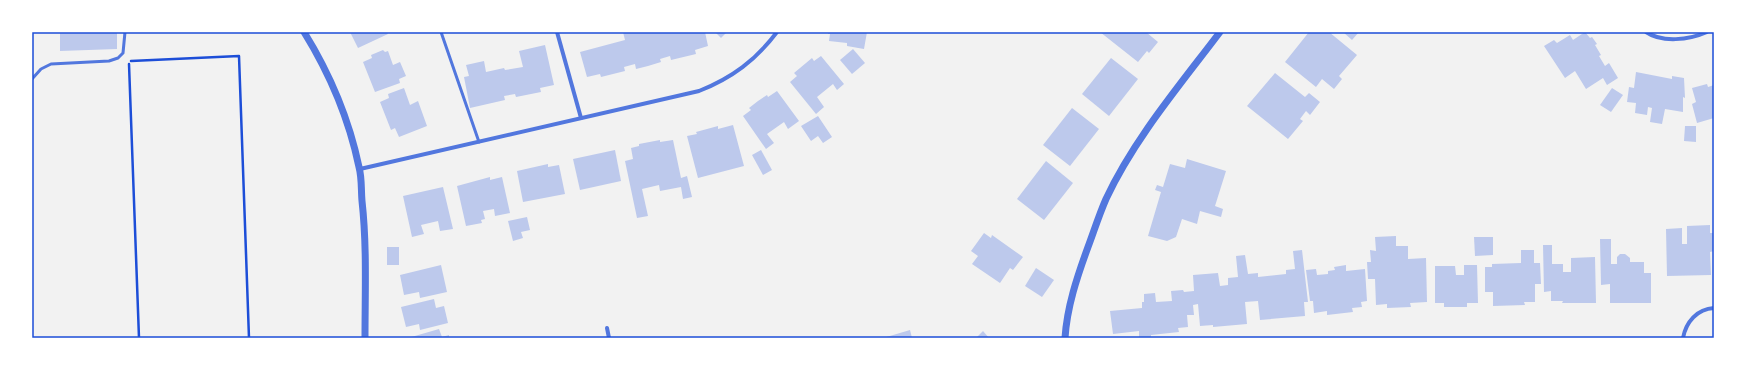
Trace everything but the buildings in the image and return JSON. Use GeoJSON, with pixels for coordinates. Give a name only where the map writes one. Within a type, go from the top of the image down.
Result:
{"type":"FeatureCollection","features":[{"type":"Feature","properties":{"kind":"street"},"geometry":{"type":"LineString","coordinates":[[304,32],[323,66],[338,99],[360,169],[365,230],[365,338]]}},
{"type":"Feature","properties":{"kind":"street"},"geometry":{"type":"LineString","coordinates":[[557,32],[581,118]]}},
{"type":"Feature","properties":{"kind":"street"},"geometry":{"type":"LineString","coordinates":[[360,169],[699,91],[736,73],[753,60],[777,32]]}},
{"type":"Feature","properties":{"kind":"street"},"geometry":{"type":"LineString","coordinates":[[1065,338],[1066,325],[1074,288],[1106,199],[1133,151],[1220,32]]}},
{"type":"Feature","properties":{"kind":"street"},"geometry":{"type":"LineString","coordinates":[[1646,32],[1652,36],[1670,39],[1699,35],[1707,32]]}},
{"type":"Feature","properties":{"kind":"street"},"geometry":{"type":"LineString","coordinates":[[1683,338],[1684,330],[1690,320],[1700,312],[1714,308]]}},
{"type":"Feature","properties":{"kind":"street"},"geometry":{"type":"LineString","coordinates":[[606,328],[609,338]]}},
{"type":"Feature","properties":{"kind":"lane"},"geometry":{"type":"LineString","coordinates":[[32,79],[41,69],[52,64],[109,61],[118,58],[123,53],[125,32]]}},
{"type":"Feature","properties":{"kind":"lane"},"geometry":{"type":"LineString","coordinates":[[441,32],[479,142]]}},
{"type":"Feature","properties":{"kind":"path"},"geometry":{"type":"LineString","coordinates":[[139,338],[129,61],[239,56],[248,338]]}}]}
